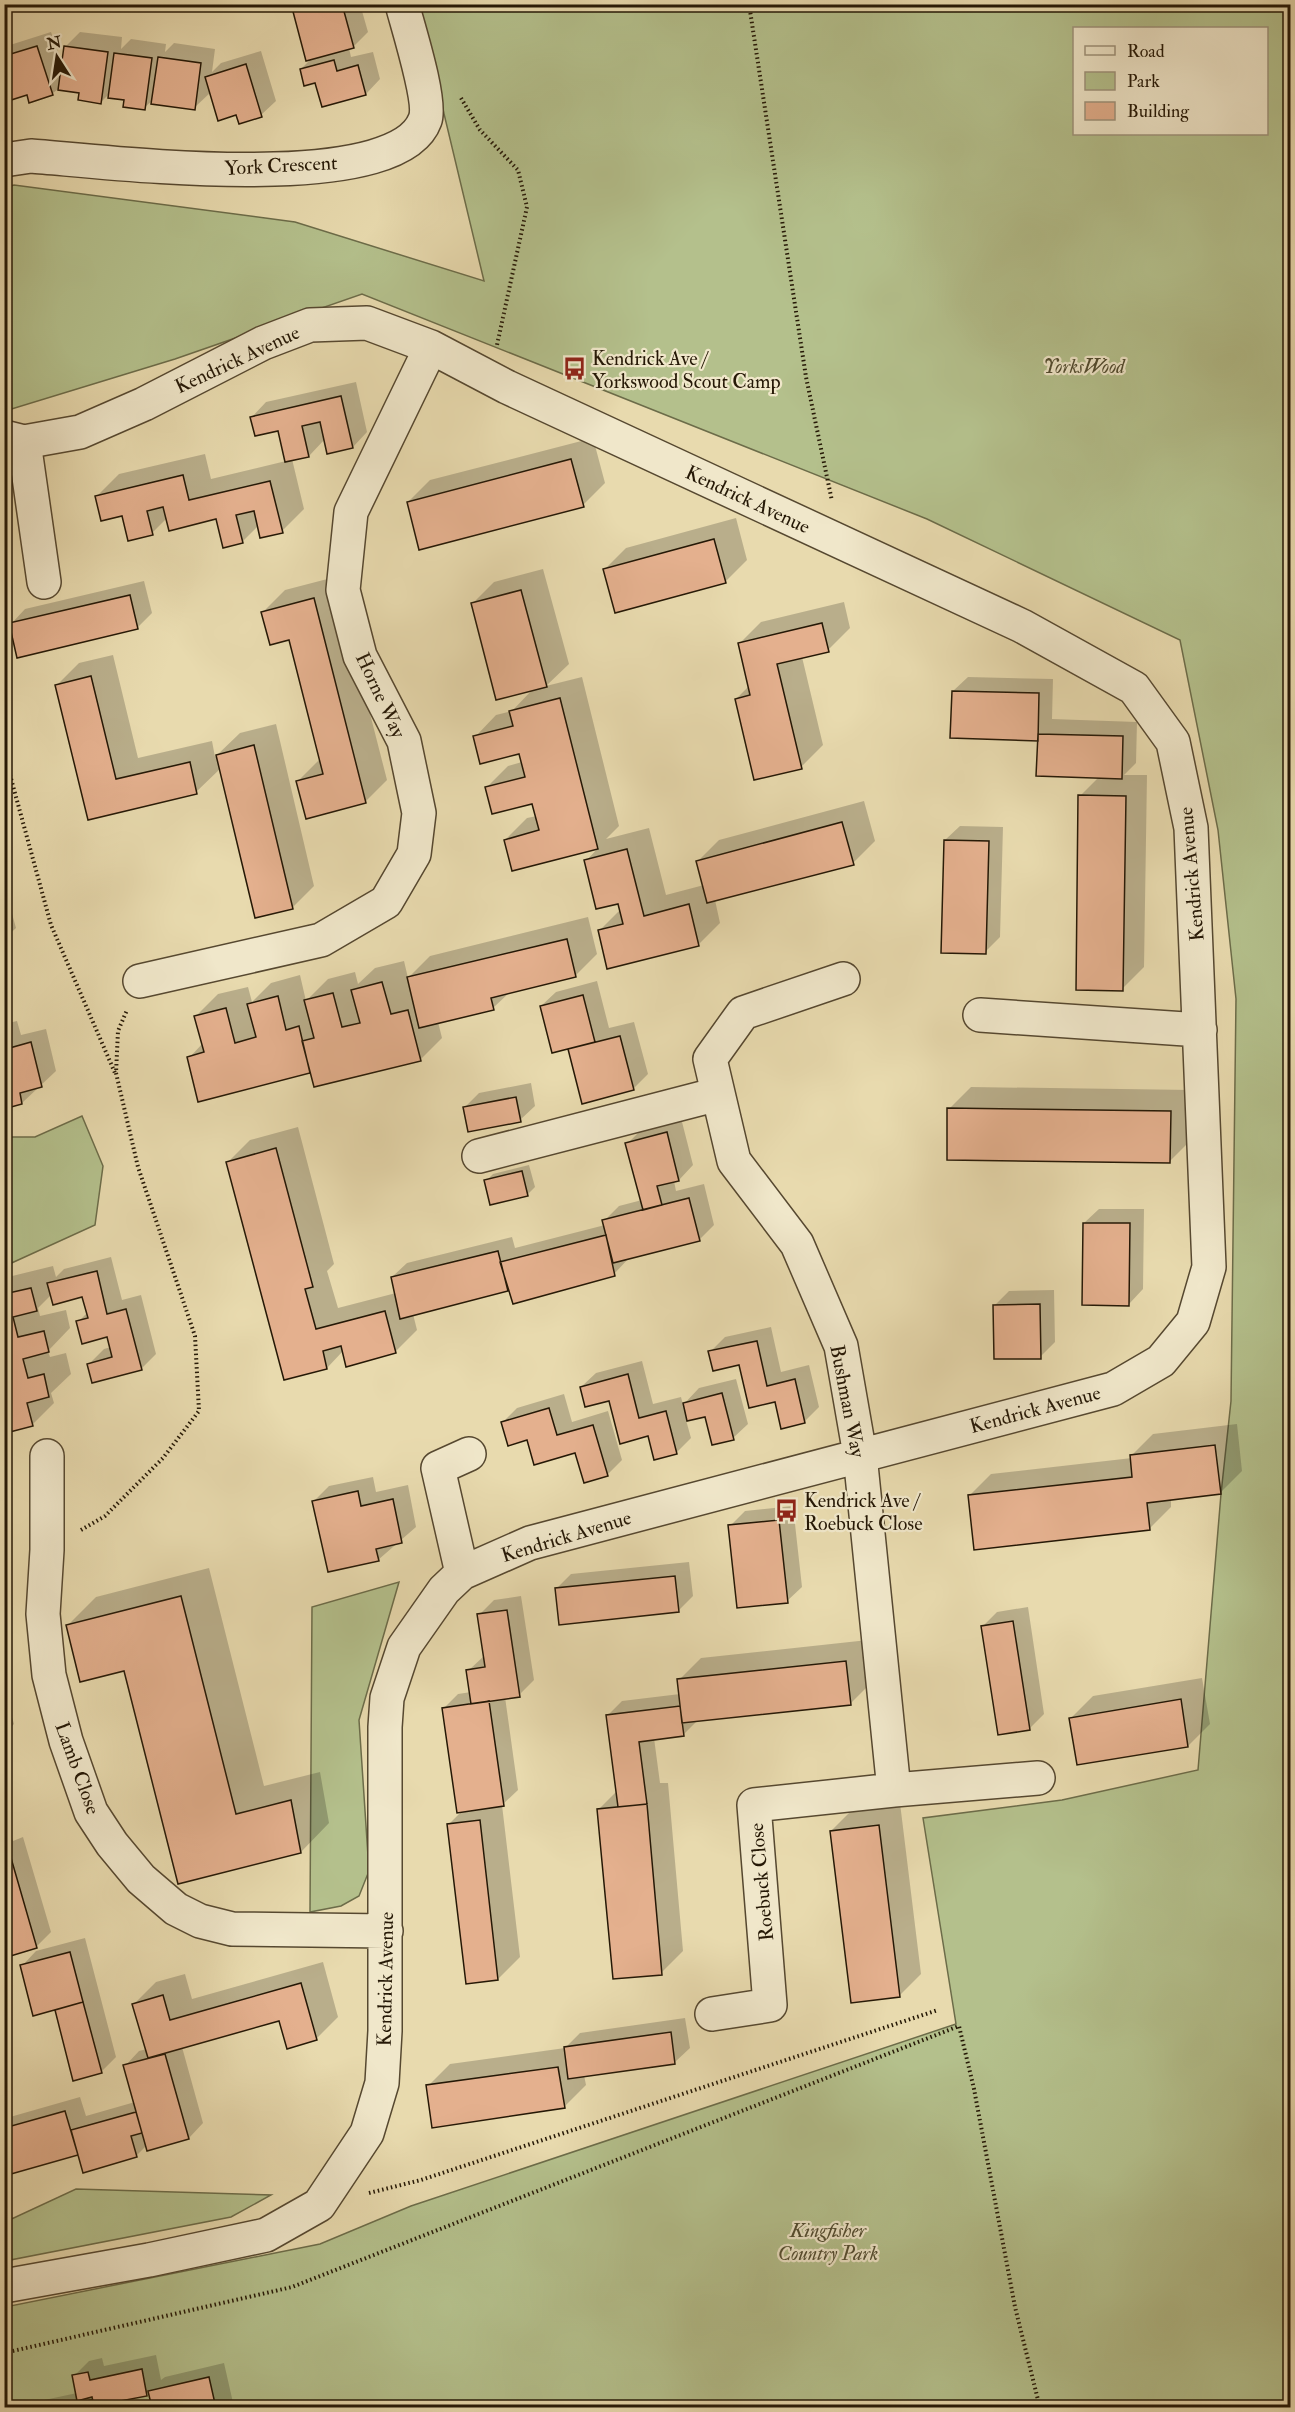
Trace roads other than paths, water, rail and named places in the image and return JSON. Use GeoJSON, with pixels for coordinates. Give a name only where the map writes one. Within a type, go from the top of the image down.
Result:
{"type":"FeatureCollection","features":[{"type":"Feature","properties":{"kind":"street","name":"York Crescent"},"geometry":{"type":"LineString","coordinates":[[4,160],[31,156],[245,171],[317,167],[390,152],[421,131],[427,117],[424,93],[402,4]]}},
{"type":"Feature","properties":{"kind":"street","name":"Kendrick Avenue"},"geometry":{"type":"LineString","coordinates":[[4,2286],[266,2235],[319,2205],[367,2133],[381,2083],[385,2031],[385,1727],[387,1698],[404,1647],[444,1590],[462,1573],[530,1543],[1113,1389],[1161,1361],[1193,1322],[1209,1267],[1191,828],[1173,742],[1134,688],[1022,626],[489,378],[431,348],[367,323],[310,325],[263,343],[144,404],[80,432],[14,440],[44,582]]}},
{"type":"Feature","properties":{"kind":"street","name":"Horne Way"},"geometry":{"type":"LineString","coordinates":[[140,981],[321,939],[386,902],[414,854],[419,813],[404,741],[360,656],[343,590],[351,512],[431,348]]}},
{"type":"Feature","properties":{"kind":"street","name":"Bushman Way"},"geometry":{"type":"LineString","coordinates":[[843,979],[742,1014],[710,1059],[735,1161],[797,1244],[841,1346],[860,1455],[894,1790]]}},
{"type":"Feature","properties":{"kind":"street"},"geometry":{"type":"LineString","coordinates":[[980,1015],[1200,1030]]}},
{"type":"Feature","properties":{"kind":"street"},"geometry":{"type":"LineString","coordinates":[[479,1156],[718,1094]]}},
{"type":"Feature","properties":{"kind":"street"},"geometry":{"type":"LineString","coordinates":[[462,1573],[438,1468],[469,1454]]}},
{"type":"Feature","properties":{"kind":"street","name":"Lamb Close"},"geometry":{"type":"LineString","coordinates":[[47,1456],[47,1550],[43,1614],[48,1665],[66,1741],[91,1812],[112,1844],[141,1879],[176,1909],[200,1921],[232,1929],[311,1932],[386,1931]]}},
{"type":"Feature","properties":{"kind":"street"},"geometry":{"type":"LineString","coordinates":[[894,1790],[1038,1778]]}},
{"type":"Feature","properties":{"kind":"street","name":"Roebuck Close"},"geometry":{"type":"LineString","coordinates":[[712,2014],[770,2005],[754,1805],[894,1790]]}},
{"type":"Feature","properties":{"kind":"place","name":"Kendrick Ave / Yorkswood Scout Camp"},"geometry":{"type":"Point","coordinates":[574,369]}},
{"type":"Feature","properties":{"kind":"place","name":"Kendrick Ave / Roebuck Close"},"geometry":{"type":"Point","coordinates":[786,1511]}},
{"type":"Feature","properties":{"kind":"park label","name":"YorksWood"},"geometry":{"type":"Point","coordinates":[1084,366]}},
{"type":"Feature","properties":{"kind":"park label","name":"Kingfisher Country Park"},"geometry":{"type":"Point","coordinates":[828,2242]}}]}
